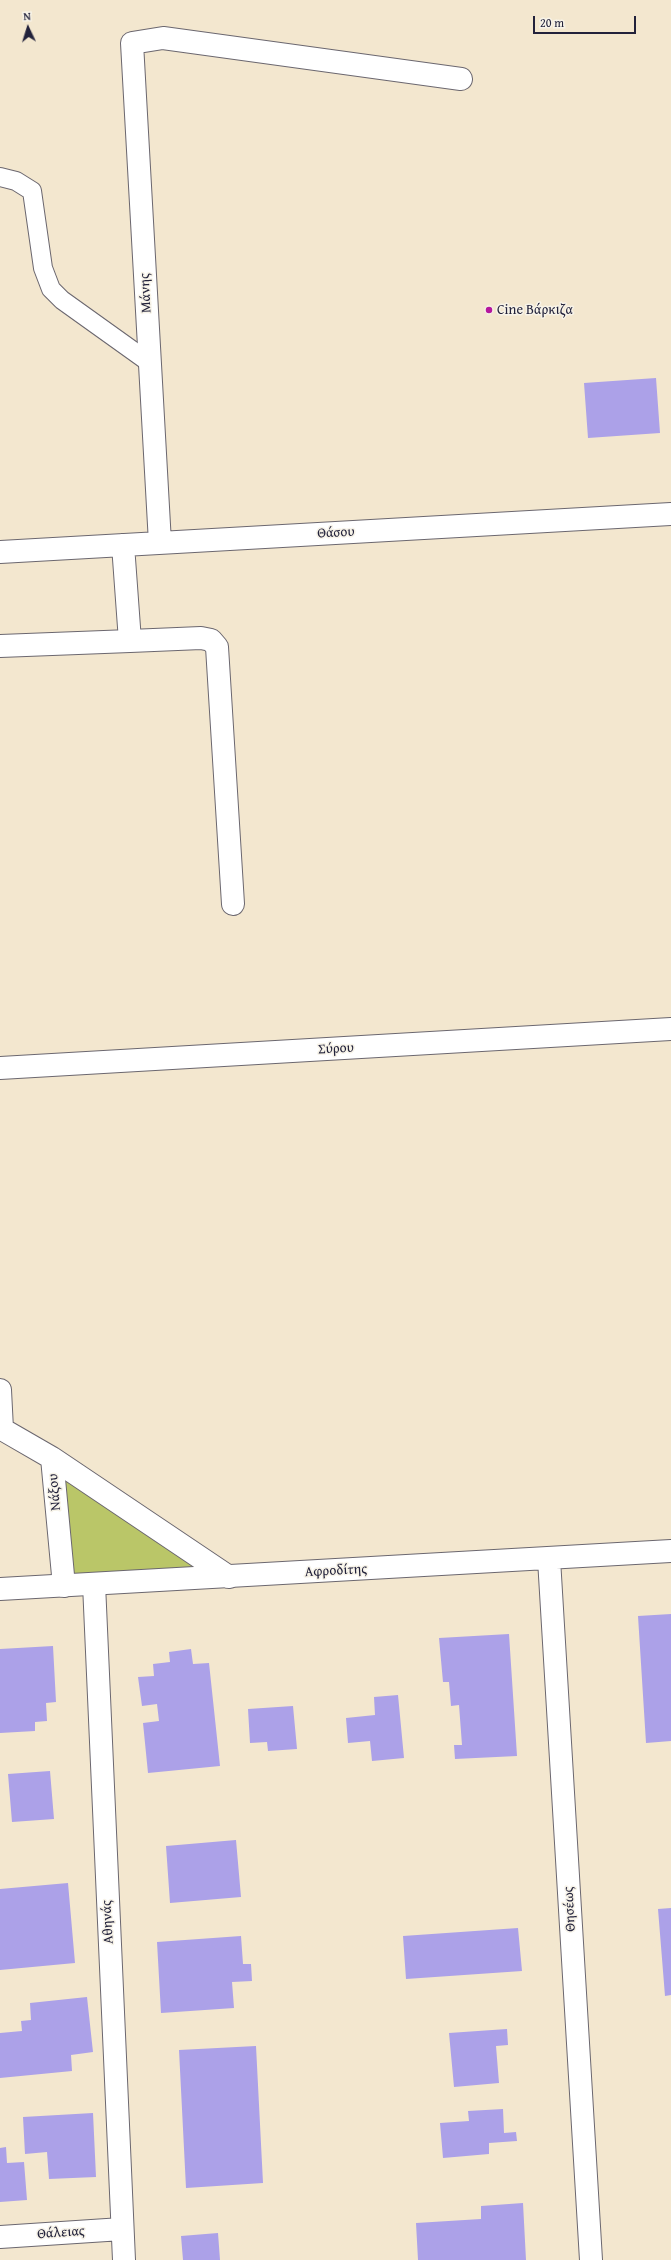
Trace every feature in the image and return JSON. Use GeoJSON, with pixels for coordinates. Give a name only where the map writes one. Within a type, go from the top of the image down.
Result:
{"type":"FeatureCollection","features":[{"type":"Feature","properties":{"kind":"street","name":"Μάνης"},"geometry":{"type":"LineString","coordinates":[[160,543],[132,43],[163,38],[461,79]]}},
{"type":"Feature","properties":{"kind":"street","name":"Θάσου"},"geometry":{"type":"LineString","coordinates":[[0,552],[671,514]]}},
{"type":"Feature","properties":{"kind":"street"},"geometry":{"type":"LineString","coordinates":[[123,545],[130,641]]}},
{"type":"Feature","properties":{"kind":"street"},"geometry":{"type":"LineString","coordinates":[[0,646],[201,638],[211,640],[217,647],[233,904]]}},
{"type":"Feature","properties":{"kind":"street","name":"Σύρου"},"geometry":{"type":"LineString","coordinates":[[0,1068],[671,1029]]}},
{"type":"Feature","properties":{"kind":"street"},"geometry":{"type":"LineString","coordinates":[[0,1390],[1,1428]]}},
{"type":"Feature","properties":{"kind":"street","name":"Νάξου"},"geometry":{"type":"LineString","coordinates":[[1,1428],[52,1458],[64,1586]]}},
{"type":"Feature","properties":{"kind":"street"},"geometry":{"type":"LineString","coordinates":[[52,1458],[229,1577]]}},
{"type":"Feature","properties":{"kind":"street","name":"Αφροδίτης"},"geometry":{"type":"LineString","coordinates":[[0,1589],[671,1551]]}},
{"type":"Feature","properties":{"kind":"street","name":"Θησέως"},"geometry":{"type":"LineString","coordinates":[[549,1559],[591,2260]]}},
{"type":"Feature","properties":{"kind":"street","name":"Αθηνάς"},"geometry":{"type":"LineString","coordinates":[[94,1584],[124,2260]]}},
{"type":"Feature","properties":{"kind":"street","name":"Θάλειας"},"geometry":{"type":"LineString","coordinates":[[0,2237],[122,2229]]}},
{"type":"Feature","properties":{"kind":"lane"},"geometry":{"type":"LineString","coordinates":[[0,177],[16,181],[32,191],[43,268],[52,290],[62,300],[150,363]]}},
{"type":"Feature","properties":{"kind":"green space"},"geometry":{"type":"Polygon","coordinates":[[[52,1458],[229,1577],[64,1586],[52,1458]]]}},
{"type":"Feature","properties":{"kind":"building"},"geometry":{"type":"Polygon","coordinates":[[[656,378],[660,433],[588,438],[584,383],[656,378]]]}},
{"type":"Feature","properties":{"kind":"building"},"geometry":{"type":"Polygon","coordinates":[[[671,1614],[671,1741],[646,1743],[638,1616],[671,1614]]]}},
{"type":"Feature","properties":{"kind":"building"},"geometry":{"type":"Polygon","coordinates":[[[509,1634],[517,1756],[455,1759],[454,1745],[462,1745],[459,1705],[451,1706],[449,1682],[443,1682],[439,1638],[509,1634]]]}},
{"type":"Feature","properties":{"kind":"building"},"geometry":{"type":"Polygon","coordinates":[[[53,1646],[56,1702],[46,1703],[47,1721],[35,1722],[35,1731],[0,1733],[0,1649],[53,1646]]]}},
{"type":"Feature","properties":{"kind":"building"},"geometry":{"type":"Polygon","coordinates":[[[191,1649],[193,1664],[209,1663],[220,1766],[148,1773],[143,1723],[159,1721],[157,1704],[142,1706],[138,1677],[154,1676],[153,1664],[170,1662],[169,1652],[191,1649]]]}},
{"type":"Feature","properties":{"kind":"building"},"geometry":{"type":"Polygon","coordinates":[[[398,1695],[404,1758],[372,1761],[370,1741],[348,1743],[346,1718],[375,1715],[374,1697],[398,1695]]]}},
{"type":"Feature","properties":{"kind":"building"},"geometry":{"type":"Polygon","coordinates":[[[293,1706],[297,1749],[268,1751],[267,1742],[250,1743],[248,1709],[293,1706]]]}},
{"type":"Feature","properties":{"kind":"building"},"geometry":{"type":"Polygon","coordinates":[[[50,1771],[54,1819],[12,1822],[8,1774],[50,1771]]]}},
{"type":"Feature","properties":{"kind":"building"},"geometry":{"type":"Polygon","coordinates":[[[236,1840],[241,1897],[170,1903],[166,1846],[236,1840]]]}},
{"type":"Feature","properties":{"kind":"building"},"geometry":{"type":"Polygon","coordinates":[[[68,1883],[75,1963],[0,1970],[0,1889],[68,1883]]]}},
{"type":"Feature","properties":{"kind":"building"},"geometry":{"type":"Polygon","coordinates":[[[671,1908],[671,1995],[665,1996],[658,1909],[671,1908]]]}},
{"type":"Feature","properties":{"kind":"building"},"geometry":{"type":"Polygon","coordinates":[[[518,1928],[522,1971],[406,1979],[403,1936],[518,1928]]]}},
{"type":"Feature","properties":{"kind":"building"},"geometry":{"type":"Polygon","coordinates":[[[241,1936],[243,1964],[251,1964],[252,1981],[232,1982],[234,2008],[161,2013],[157,1942],[241,1936]]]}},
{"type":"Feature","properties":{"kind":"building"},"geometry":{"type":"Polygon","coordinates":[[[87,1997],[93,2052],[71,2055],[72,2071],[0,2078],[0,2033],[22,2031],[21,2021],[31,2020],[30,2003],[87,1997]]]}},
{"type":"Feature","properties":{"kind":"building"},"geometry":{"type":"Polygon","coordinates":[[[507,2029],[508,2045],[496,2046],[499,2083],[454,2087],[449,2033],[507,2029]]]}},
{"type":"Feature","properties":{"kind":"building"},"geometry":{"type":"Polygon","coordinates":[[[256,2046],[263,2183],[186,2188],[179,2050],[256,2046]]]}},
{"type":"Feature","properties":{"kind":"building"},"geometry":{"type":"Polygon","coordinates":[[[503,2109],[504,2133],[516,2132],[517,2141],[489,2143],[489,2154],[443,2158],[440,2123],[469,2121],[468,2111],[503,2109]]]}},
{"type":"Feature","properties":{"kind":"building"},"geometry":{"type":"Polygon","coordinates":[[[93,2113],[96,2177],[49,2179],[47,2152],[25,2154],[23,2117],[93,2113]]]}},
{"type":"Feature","properties":{"kind":"building"},"geometry":{"type":"Polygon","coordinates":[[[6,2147],[7,2163],[24,2162],[27,2200],[0,2202],[0,2148],[6,2147]]]}},
{"type":"Feature","properties":{"kind":"building"},"geometry":{"type":"Polygon","coordinates":[[[523,2203],[526,2260],[418,2260],[416,2223],[481,2219],[481,2206],[523,2203]]]}},
{"type":"Feature","properties":{"kind":"building"},"geometry":{"type":"Polygon","coordinates":[[[218,2233],[220,2260],[183,2260],[181,2236],[218,2233]]]}},
{"type":"Feature","properties":{"kind":"place","name":"Cine Βάρκιζα"},"geometry":{"type":"Point","coordinates":[489,310]}}]}
